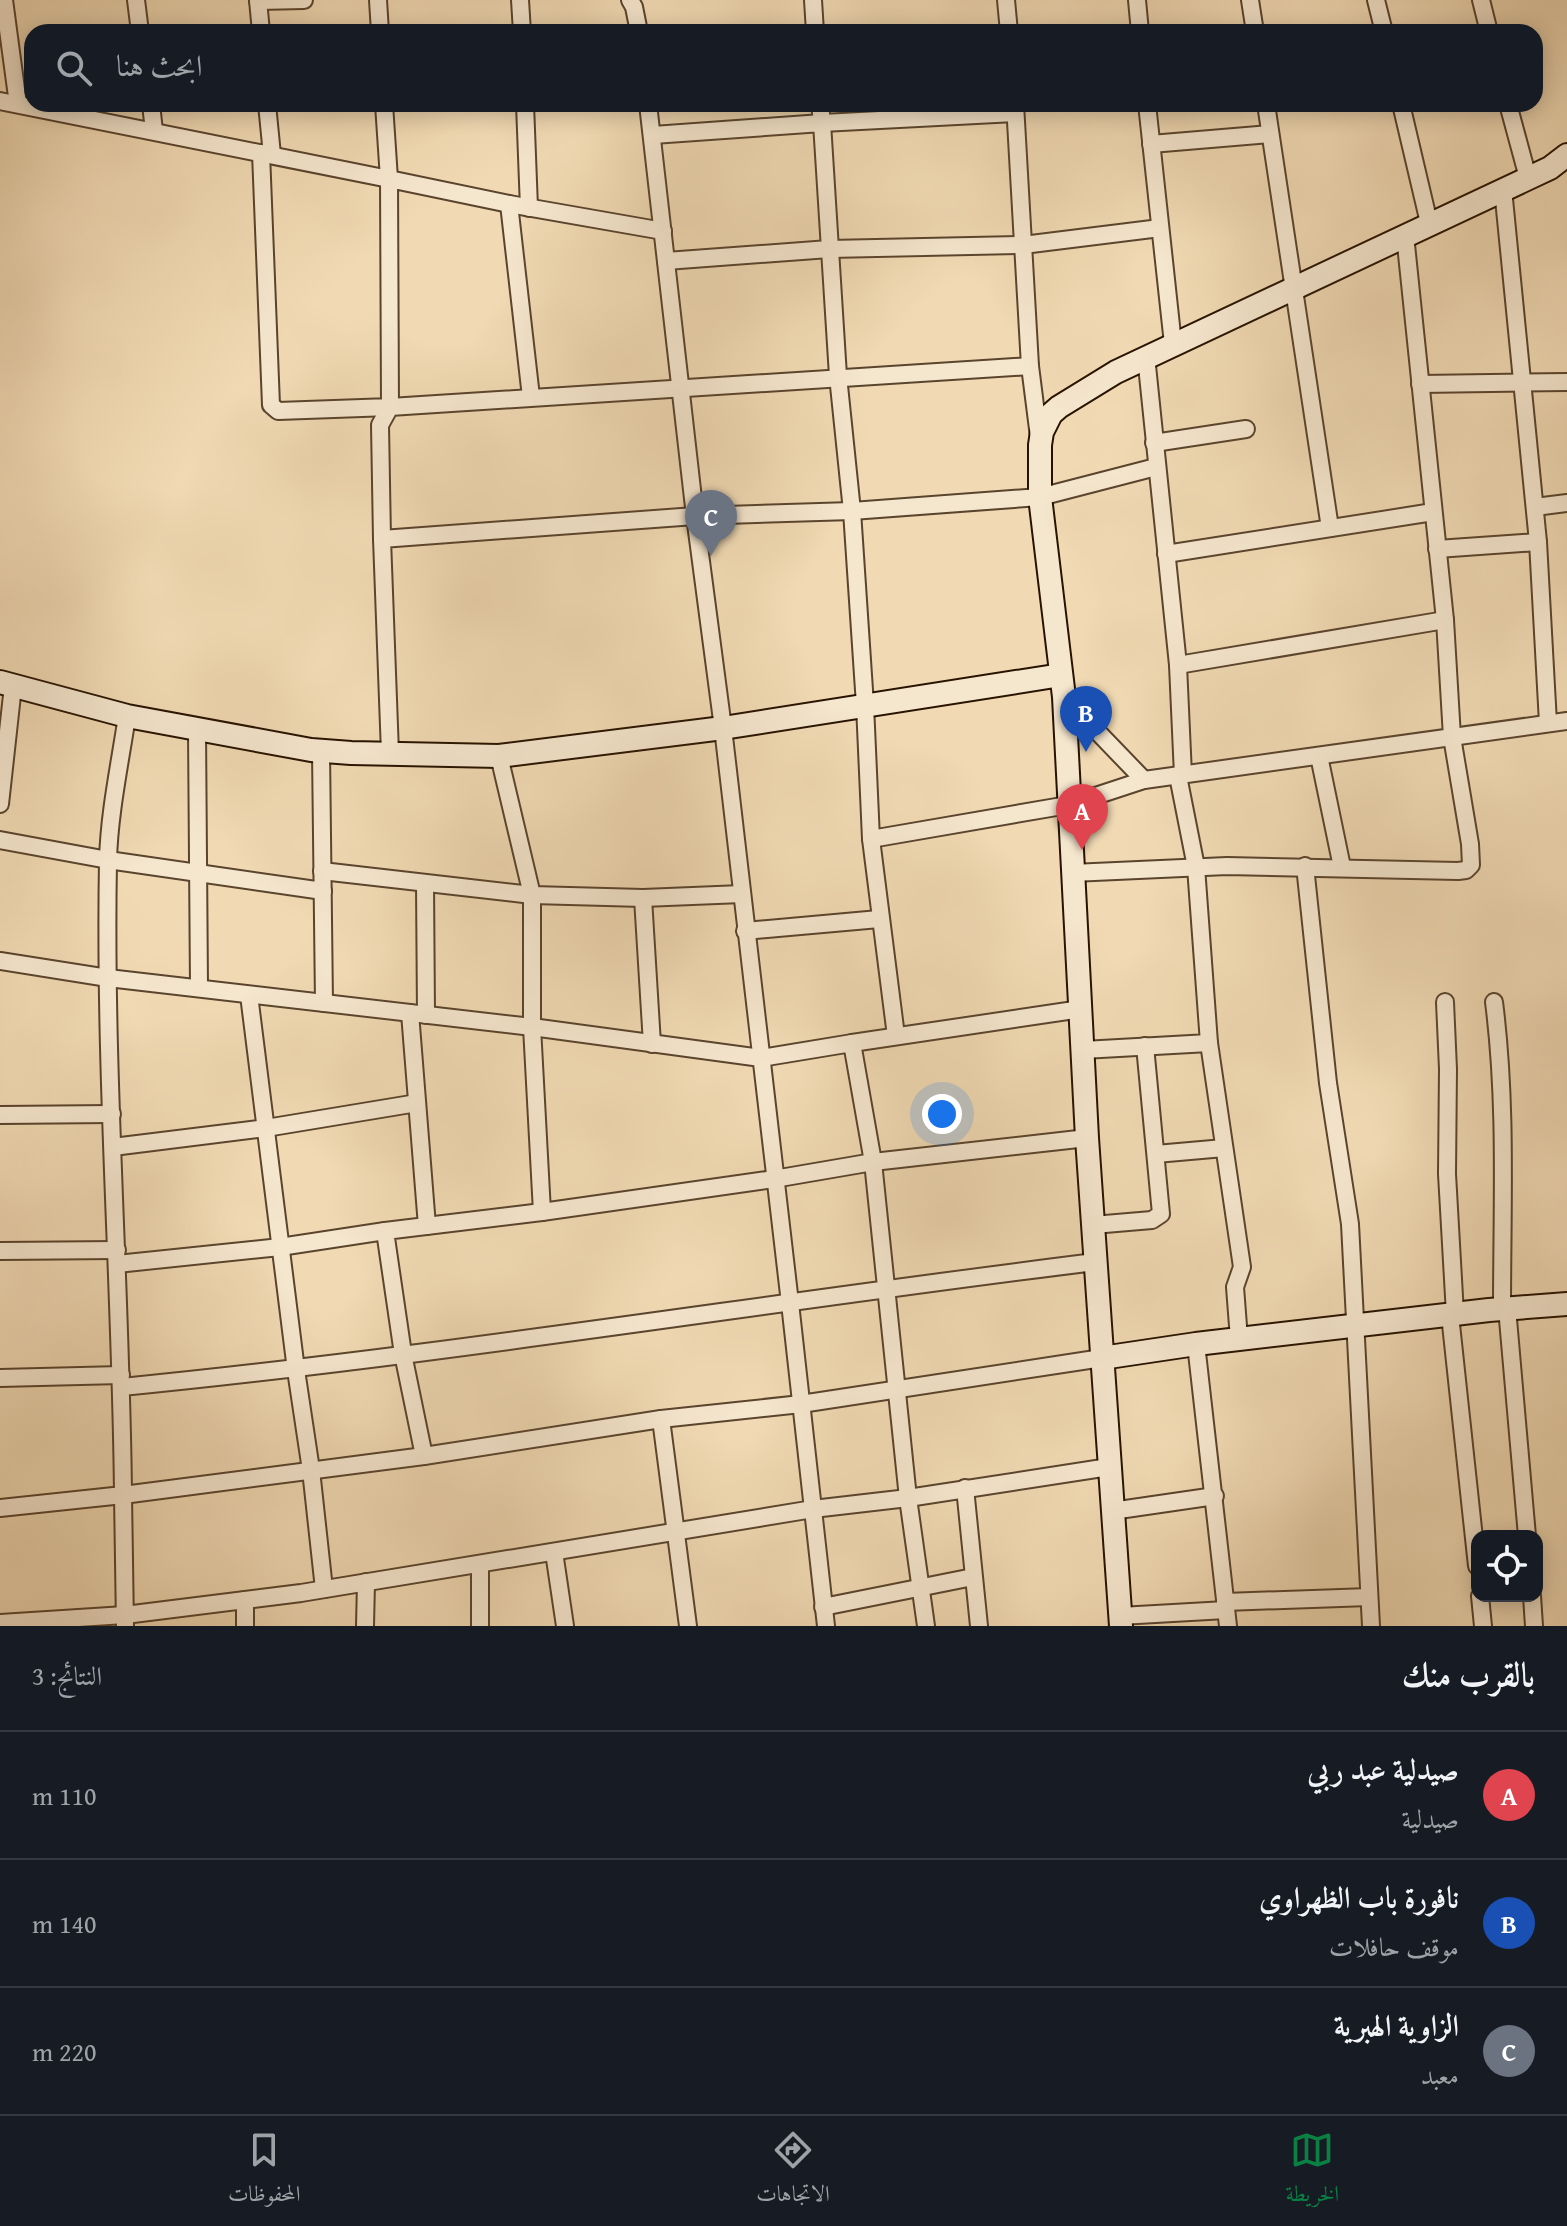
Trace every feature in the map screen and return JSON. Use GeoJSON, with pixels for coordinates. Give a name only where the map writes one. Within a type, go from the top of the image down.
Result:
{"type":"FeatureCollection","features":[{"type":"Feature","properties":{"kind":"main road"},"geometry":{"type":"LineString","coordinates":[[1120,1621],[1087,1138],[1062,686],[1040,497],[1040,445],[1045,425],[1059,407],[1079,393],[1146,356],[1561,162]]}},
{"type":"Feature","properties":{"kind":"main road"},"geometry":{"type":"LineString","coordinates":[[7,684],[127,716],[321,751],[499,756],[723,728],[865,705],[1062,686]]}},
{"type":"Feature","properties":{"kind":"main road"},"geometry":{"type":"LineString","coordinates":[[1102,1358],[1452,1314],[1567,1304]]}},
{"type":"Feature","properties":{"kind":"street"},"geometry":{"type":"LineString","coordinates":[[4,0],[18,104]]}},
{"type":"Feature","properties":{"kind":"street"},"geometry":{"type":"LineString","coordinates":[[136,0],[139,24]]}},
{"type":"Feature","properties":{"kind":"street"},"geometry":{"type":"LineString","coordinates":[[260,24],[258,1],[304,0]]}},
{"type":"Feature","properties":{"kind":"street"},"geometry":{"type":"LineString","coordinates":[[378,0],[380,24]]}},
{"type":"Feature","properties":{"kind":"street"},"geometry":{"type":"LineString","coordinates":[[520,0],[522,24]]}},
{"type":"Feature","properties":{"kind":"street"},"geometry":{"type":"LineString","coordinates":[[630,0],[637,24]]}},
{"type":"Feature","properties":{"kind":"street"},"geometry":{"type":"LineString","coordinates":[[813,0],[814,24]]}},
{"type":"Feature","properties":{"kind":"street"},"geometry":{"type":"LineString","coordinates":[[1006,0],[1008,24]]}},
{"type":"Feature","properties":{"kind":"street"},"geometry":{"type":"LineString","coordinates":[[1137,0],[1139,24]]}},
{"type":"Feature","properties":{"kind":"street"},"geometry":{"type":"LineString","coordinates":[[1250,0],[1254,24]]}},
{"type":"Feature","properties":{"kind":"street"},"geometry":{"type":"LineString","coordinates":[[1376,0],[1382,24]]}},
{"type":"Feature","properties":{"kind":"street"},"geometry":{"type":"LineString","coordinates":[[1481,0],[1487,24]]}},
{"type":"Feature","properties":{"kind":"street"},"geometry":{"type":"LineString","coordinates":[[0,101],[24,105]]}},
{"type":"Feature","properties":{"kind":"street"},"geometry":{"type":"LineString","coordinates":[[58,112],[529,208],[663,231]]}},
{"type":"Feature","properties":{"kind":"street"},"geometry":{"type":"LineString","coordinates":[[152,112],[154,131]]}},
{"type":"Feature","properties":{"kind":"street"},"geometry":{"type":"LineString","coordinates":[[267,112],[272,407],[278,411],[390,407],[1030,366]]}},
{"type":"Feature","properties":{"kind":"street"},"geometry":{"type":"LineString","coordinates":[[385,112],[389,179],[390,407],[380,425],[390,753]]}},
{"type":"Feature","properties":{"kind":"street"},"geometry":{"type":"LineString","coordinates":[[525,112],[529,208]]}},
{"type":"Feature","properties":{"kind":"street"},"geometry":{"type":"LineString","coordinates":[[649,112],[826,1626]]}},
{"type":"Feature","properties":{"kind":"street"},"geometry":{"type":"LineString","coordinates":[[821,112],[838,376],[852,511],[871,839],[896,1036]]}},
{"type":"Feature","properties":{"kind":"street"},"geometry":{"type":"LineString","coordinates":[[653,135],[964,112]]}},
{"type":"Feature","properties":{"kind":"street"},"geometry":{"type":"LineString","coordinates":[[1015,112],[1030,366],[1040,445]]}},
{"type":"Feature","properties":{"kind":"street"},"geometry":{"type":"LineString","coordinates":[[1148,112],[1173,344]]}},
{"type":"Feature","properties":{"kind":"street"},"geometry":{"type":"LineString","coordinates":[[1267,112],[1330,528]]}},
{"type":"Feature","properties":{"kind":"street"},"geometry":{"type":"LineString","coordinates":[[1403,112],[1429,223]]}},
{"type":"Feature","properties":{"kind":"street"},"geometry":{"type":"LineString","coordinates":[[1510,112],[1528,178]]}},
{"type":"Feature","properties":{"kind":"street"},"geometry":{"type":"LineString","coordinates":[[1151,144],[1270,134]]}},
{"type":"Feature","properties":{"kind":"street"},"geometry":{"type":"LineString","coordinates":[[1503,189],[1538,542],[1548,723]]}},
{"type":"Feature","properties":{"kind":"street"},"geometry":{"type":"LineString","coordinates":[[509,204],[531,397]]}},
{"type":"Feature","properties":{"kind":"street"},"geometry":{"type":"LineString","coordinates":[[666,261],[829,249],[1023,245],[1160,228]]}},
{"type":"Feature","properties":{"kind":"street"},"geometry":{"type":"LineString","coordinates":[[1072,873],[1196,867],[1305,866],[1458,871],[1469,868],[1470,844],[1452,737],[1445,620],[1405,235]]}},
{"type":"Feature","properties":{"kind":"street"},"geometry":{"type":"LineString","coordinates":[[1146,356],[1178,665],[1181,775],[1196,867],[1209,1043],[1242,1267],[1235,1287],[1239,1339]]}},
{"type":"Feature","properties":{"kind":"street"},"geometry":{"type":"LineString","coordinates":[[1420,384],[1567,382]]}},
{"type":"Feature","properties":{"kind":"street"},"geometry":{"type":"LineString","coordinates":[[1154,443],[1246,429]]}},
{"type":"Feature","properties":{"kind":"street"},"geometry":{"type":"LineString","coordinates":[[382,539],[695,516],[852,511],[1040,497],[1156,467]]}},
{"type":"Feature","properties":{"kind":"street"},"geometry":{"type":"LineString","coordinates":[[1535,507],[1567,503]]}},
{"type":"Feature","properties":{"kind":"street"},"geometry":{"type":"LineString","coordinates":[[1166,554],[1433,512]]}},
{"type":"Feature","properties":{"kind":"street"},"geometry":{"type":"LineString","coordinates":[[1437,549],[1538,542]]}},
{"type":"Feature","properties":{"kind":"street"},"geometry":{"type":"LineString","coordinates":[[1178,665],[1445,620]]}},
{"type":"Feature","properties":{"kind":"street"},"geometry":{"type":"LineString","coordinates":[[0,804],[7,684]]}},
{"type":"Feature","properties":{"kind":"street"},"geometry":{"type":"LineString","coordinates":[[1062,686],[1144,780]]}},
{"type":"Feature","properties":{"kind":"street"},"geometry":{"type":"LineString","coordinates":[[125,1621],[108,978],[108,860],[127,716]]}},
{"type":"Feature","properties":{"kind":"street"},"geometry":{"type":"LineString","coordinates":[[871,839],[1068,805],[1144,780],[1567,721]]}},
{"type":"Feature","properties":{"kind":"street"},"geometry":{"type":"LineString","coordinates":[[197,730],[199,987]]}},
{"type":"Feature","properties":{"kind":"street"},"geometry":{"type":"LineString","coordinates":[[321,751],[324,1003]]}},
{"type":"Feature","properties":{"kind":"street"},"geometry":{"type":"LineString","coordinates":[[499,756],[532,895],[532,1027],[542,1212]]}},
{"type":"Feature","properties":{"kind":"street"},"geometry":{"type":"LineString","coordinates":[[1319,756],[1342,867]]}},
{"type":"Feature","properties":{"kind":"street"},"geometry":{"type":"LineString","coordinates":[[0,840],[108,860],[323,891]]}},
{"type":"Feature","properties":{"kind":"street"},"geometry":{"type":"LineString","coordinates":[[1305,866],[1328,1083],[1350,1224],[1371,1626]]}},
{"type":"Feature","properties":{"kind":"street"},"geometry":{"type":"LineString","coordinates":[[322,871],[532,895],[643,898],[742,894]]}},
{"type":"Feature","properties":{"kind":"street"},"geometry":{"type":"LineString","coordinates":[[425,883],[417,1103],[427,1226]]}},
{"type":"Feature","properties":{"kind":"street"},"geometry":{"type":"LineString","coordinates":[[643,898],[652,1044]]}},
{"type":"Feature","properties":{"kind":"street"},"geometry":{"type":"LineString","coordinates":[[745,931],[879,919]]}},
{"type":"Feature","properties":{"kind":"street"},"geometry":{"type":"LineString","coordinates":[[0,961],[108,978],[532,1027],[761,1058],[1081,1009]]}},
{"type":"Feature","properties":{"kind":"street"},"geometry":{"type":"LineString","coordinates":[[249,995],[324,1589]]}},
{"type":"Feature","properties":{"kind":"street"},"geometry":{"type":"LineString","coordinates":[[1445,1002],[1452,1314],[1473,1530]]}},
{"type":"Feature","properties":{"kind":"street"},"geometry":{"type":"LineString","coordinates":[[1494,1002],[1501,1075],[1505,1309],[1526,1530]]}},
{"type":"Feature","properties":{"kind":"street"},"geometry":{"type":"LineString","coordinates":[[852,1043],[873,1162],[908,1498],[926,1626]]}},
{"type":"Feature","properties":{"kind":"street"},"geometry":{"type":"LineString","coordinates":[[1083,1050],[1209,1043]]}},
{"type":"Feature","properties":{"kind":"street"},"geometry":{"type":"LineString","coordinates":[[1093,1225],[1152,1220],[1158,1217],[1162,1208],[1145,1046]]}},
{"type":"Feature","properties":{"kind":"street"},"geometry":{"type":"LineString","coordinates":[[113,1147],[266,1128],[417,1103]]}},
{"type":"Feature","properties":{"kind":"street"},"geometry":{"type":"LineString","coordinates":[[0,1115],[112,1114]]}},
{"type":"Feature","properties":{"kind":"street"},"geometry":{"type":"LineString","coordinates":[[0,1251],[117,1257],[280,1247],[774,1179],[873,1162],[1087,1138]]}},
{"type":"Feature","properties":{"kind":"street"},"geometry":{"type":"LineString","coordinates":[[1156,1154],[1224,1148]]}},
{"type":"Feature","properties":{"kind":"street"},"geometry":{"type":"LineString","coordinates":[[385,1231],[403,1354],[424,1456]]}},
{"type":"Feature","properties":{"kind":"street"},"geometry":{"type":"LineString","coordinates":[[0,1378],[121,1381],[296,1370],[1095,1262]]}},
{"type":"Feature","properties":{"kind":"street"},"geometry":{"type":"LineString","coordinates":[[1196,1344],[1227,1612]]}},
{"type":"Feature","properties":{"kind":"street"},"geometry":{"type":"LineString","coordinates":[[0,1508],[424,1456],[661,1419],[801,1404],[1102,1358]]}},
{"type":"Feature","properties":{"kind":"street"},"geometry":{"type":"LineString","coordinates":[[661,1419],[688,1626]]}},
{"type":"Feature","properties":{"kind":"street"},"geometry":{"type":"LineString","coordinates":[[0,1623],[125,1621],[813,1509],[908,1498],[1109,1467]]}},
{"type":"Feature","properties":{"kind":"street"},"geometry":{"type":"LineString","coordinates":[[965,1488],[979,1626]]}},
{"type":"Feature","properties":{"kind":"street"},"geometry":{"type":"LineString","coordinates":[[1112,1511],[1215,1496]]}},
{"type":"Feature","properties":{"kind":"street"},"geometry":{"type":"LineString","coordinates":[[554,1552],[565,1626]]}},
{"type":"Feature","properties":{"kind":"street"},"geometry":{"type":"LineString","coordinates":[[480,1564],[480,1626]]}},
{"type":"Feature","properties":{"kind":"street"},"geometry":{"type":"LineString","coordinates":[[823,1607],[973,1577]]}},
{"type":"Feature","properties":{"kind":"street"},"geometry":{"type":"LineString","coordinates":[[365,1626],[366,1582]]}},
{"type":"Feature","properties":{"kind":"street"},"geometry":{"type":"LineString","coordinates":[[1120,1621],[1369,1597]]}},
{"type":"Feature","properties":{"kind":"street"},"geometry":{"type":"LineString","coordinates":[[245,1600],[245,1626]]}},
{"type":"Feature","properties":{"kind":"street"},"geometry":{"type":"LineString","coordinates":[[1481,1602],[1483,1626]]}},
{"type":"Feature","properties":{"kind":"street"},"geometry":{"type":"LineString","coordinates":[[1532,1602],[1534,1626]]}},
{"type":"Feature","properties":{"kind":"place","name":"الزاوية الهبرية"},"geometry":{"type":"Point","coordinates":[711,556]}},
{"type":"Feature","properties":{"kind":"place","name":"نافورة باب الظهراوي"},"geometry":{"type":"Point","coordinates":[1086,752]}},
{"type":"Feature","properties":{"kind":"place","name":"صيدلية عبد ربي"},"geometry":{"type":"Point","coordinates":[1082,850]}}]}
